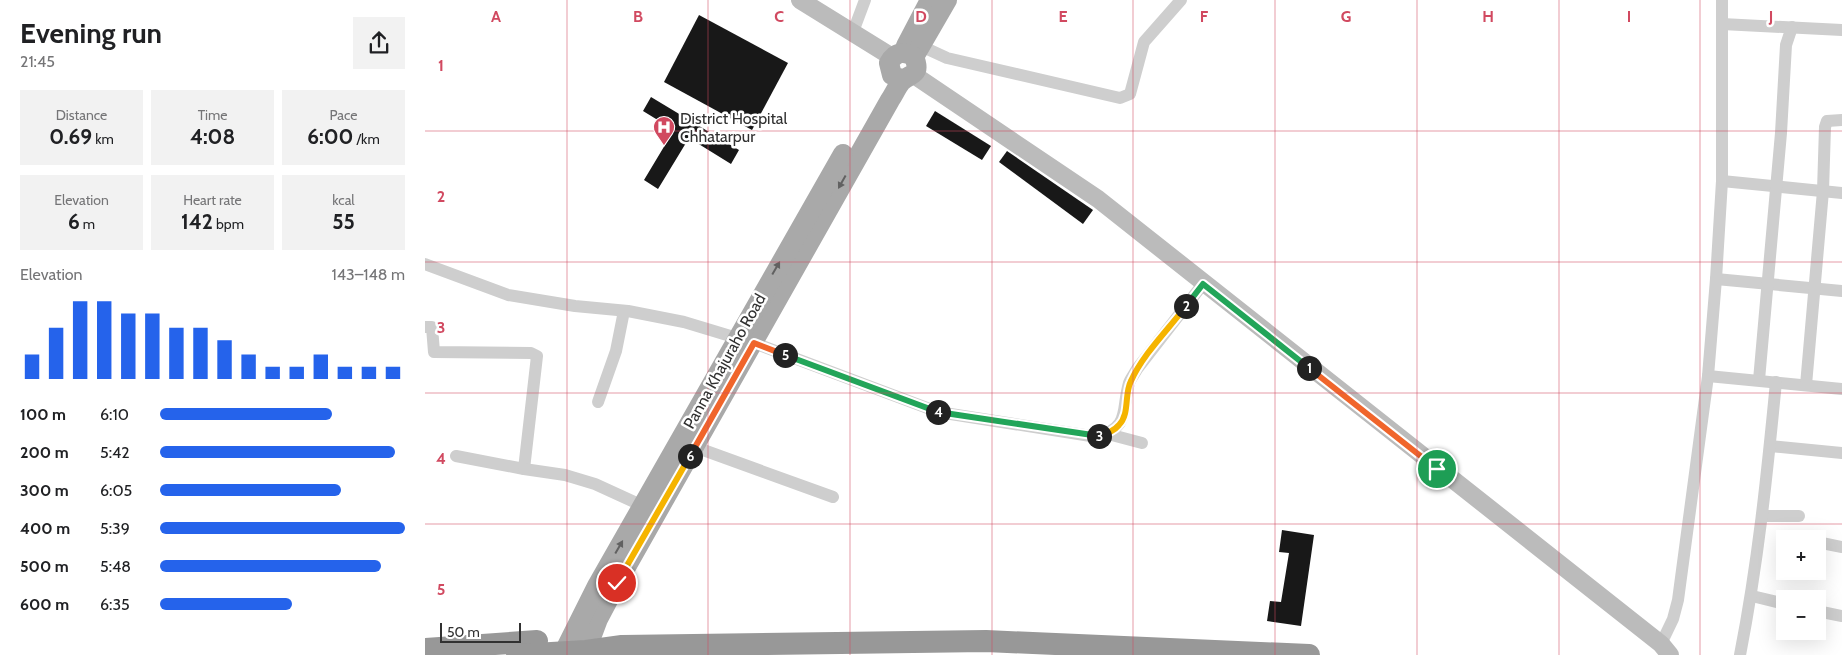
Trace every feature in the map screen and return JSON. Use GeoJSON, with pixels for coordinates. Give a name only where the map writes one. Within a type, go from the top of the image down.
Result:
{"type":"FeatureCollection","features":[{"type":"Feature","properties":{"kind":"highway"},"geometry":{"type":"LineString","coordinates":[[425,649],[577,645],[986,642],[1309,655]]}},
{"type":"Feature","properties":{"kind":"highway"},"geometry":{"type":"LineString","coordinates":[[517,655],[577,645]]}},
{"type":"Feature","properties":{"kind":"main road"},"geometry":{"type":"LineString","coordinates":[[800,0],[906,63],[1098,199],[1665,650]]}},
{"type":"Feature","properties":{"kind":"main road","name":"Panna Khajuraho Road"},"geometry":{"type":"LineString","coordinates":[[906,63],[931,0]]}},
{"type":"Feature","properties":{"kind":"main road","name":"Panna Khajuraho Road"},"geometry":{"type":"LineString","coordinates":[[577,645],[643,506],[745,340],[803,251],[906,63],[947,0]]}},
{"type":"Feature","properties":{"kind":"main road","name":"Panna Khajuraho Road"},"geometry":{"type":"LineString","coordinates":[[577,645],[617,583],[695,447],[745,340]]}},
{"type":"Feature","properties":{"kind":"street"},"geometry":{"type":"LineString","coordinates":[[853,32],[865,0]]}},
{"type":"Feature","properties":{"kind":"street"},"geometry":{"type":"LineString","coordinates":[[906,63],[947,58],[1120,98],[1126,97],[1130,94],[1144,42],[1181,0]]}},
{"type":"Feature","properties":{"kind":"street"},"geometry":{"type":"LineString","coordinates":[[1665,650],[1678,600],[1708,376],[1717,279],[1722,181],[1722,0]]}},
{"type":"Feature","properties":{"kind":"street"},"geometry":{"type":"LineString","coordinates":[[1722,24],[1842,30]]}},
{"type":"Feature","properties":{"kind":"street"},"geometry":{"type":"LineString","coordinates":[[1759,380],[1766,284],[1781,132],[1785,45],[1792,27]]}},
{"type":"Feature","properties":{"kind":"street"},"geometry":{"type":"LineString","coordinates":[[1806,385],[1823,191],[1825,127],[1827,121],[1842,120]]}},
{"type":"Feature","properties":{"kind":"street"},"geometry":{"type":"LineString","coordinates":[[1722,181],[1842,193]]}},
{"type":"Feature","properties":{"kind":"street"},"geometry":{"type":"LineString","coordinates":[[425,264],[508,295],[575,306],[624,311],[684,322],[745,340],[939,412],[1097,437],[1108,434],[1120,425],[1125,414],[1129,383],[1137,369],[1203,284]]}},
{"type":"Feature","properties":{"kind":"street"},"geometry":{"type":"LineString","coordinates":[[1717,279],[1842,290]]}},
{"type":"Feature","properties":{"kind":"street"},"geometry":{"type":"LineString","coordinates":[[598,402],[616,351],[624,311]]}},
{"type":"Feature","properties":{"kind":"street"},"geometry":{"type":"LineString","coordinates":[[425,327],[432,327],[434,352],[531,353],[537,356],[524,469]]}},
{"type":"Feature","properties":{"kind":"street"},"geometry":{"type":"LineString","coordinates":[[1708,376],[1842,389]]}},
{"type":"Feature","properties":{"kind":"street"},"geometry":{"type":"LineString","coordinates":[[1740,655],[1752,596],[1763,516],[1776,382]]}},
{"type":"Feature","properties":{"kind":"street"},"geometry":{"type":"LineString","coordinates":[[1108,434],[1143,443]]}},
{"type":"Feature","properties":{"kind":"street"},"geometry":{"type":"LineString","coordinates":[[1770,446],[1842,453]]}},
{"type":"Feature","properties":{"kind":"street"},"geometry":{"type":"LineString","coordinates":[[695,447],[833,497]]}},
{"type":"Feature","properties":{"kind":"street"},"geometry":{"type":"LineString","coordinates":[[456,456],[524,469],[565,474],[595,484],[643,506]]}},
{"type":"Feature","properties":{"kind":"street"},"geometry":{"type":"LineString","coordinates":[[1763,516],[1799,516]]}},
{"type":"Feature","properties":{"kind":"street"},"geometry":{"type":"LineString","coordinates":[[1826,544],[1842,547]]}},
{"type":"Feature","properties":{"kind":"street"},"geometry":{"type":"LineString","coordinates":[[1752,596],[1776,602]]}},
{"type":"Feature","properties":{"kind":"street"},"geometry":{"type":"LineString","coordinates":[[1826,613],[1842,616]]}},
{"type":"Feature","properties":{"kind":"building"},"geometry":{"type":"Polygon","coordinates":[[[699,15],[788,63],[752,130],[664,82],[699,15]]]}},
{"type":"Feature","properties":{"kind":"building"},"geometry":{"type":"Polygon","coordinates":[[[651,97],[739,150],[731,164],[689,138],[658,189],[644,180],[674,130],[643,111],[651,97]]]}},
{"type":"Feature","properties":{"kind":"building"},"geometry":{"type":"Polygon","coordinates":[[[935,111],[991,146],[982,160],[926,126],[935,111]]]}},
{"type":"Feature","properties":{"kind":"building"},"geometry":{"type":"Polygon","coordinates":[[[1007,151],[1093,210],[1083,224],[999,162],[1007,151]]]}},
{"type":"Feature","properties":{"kind":"building"},"geometry":{"type":"Polygon","coordinates":[[[1282,530],[1314,535],[1301,626],[1267,621],[1270,601],[1281,602],[1289,553],[1279,552],[1282,530]]]}},
{"type":"Feature","properties":{"kind":"place","name":"District Hospital Chhatarpur"},"geometry":{"type":"Point","coordinates":[664,146]}},
{"type":"Feature","properties":{"kind":"route"},"geometry":{"type":"LineString","coordinates":[[617,583],[754,343],[939,412],[1097,437],[1108,434],[1120,425],[1125,414],[1129,383],[1137,369],[1203,284],[1437,469]]}}]}
